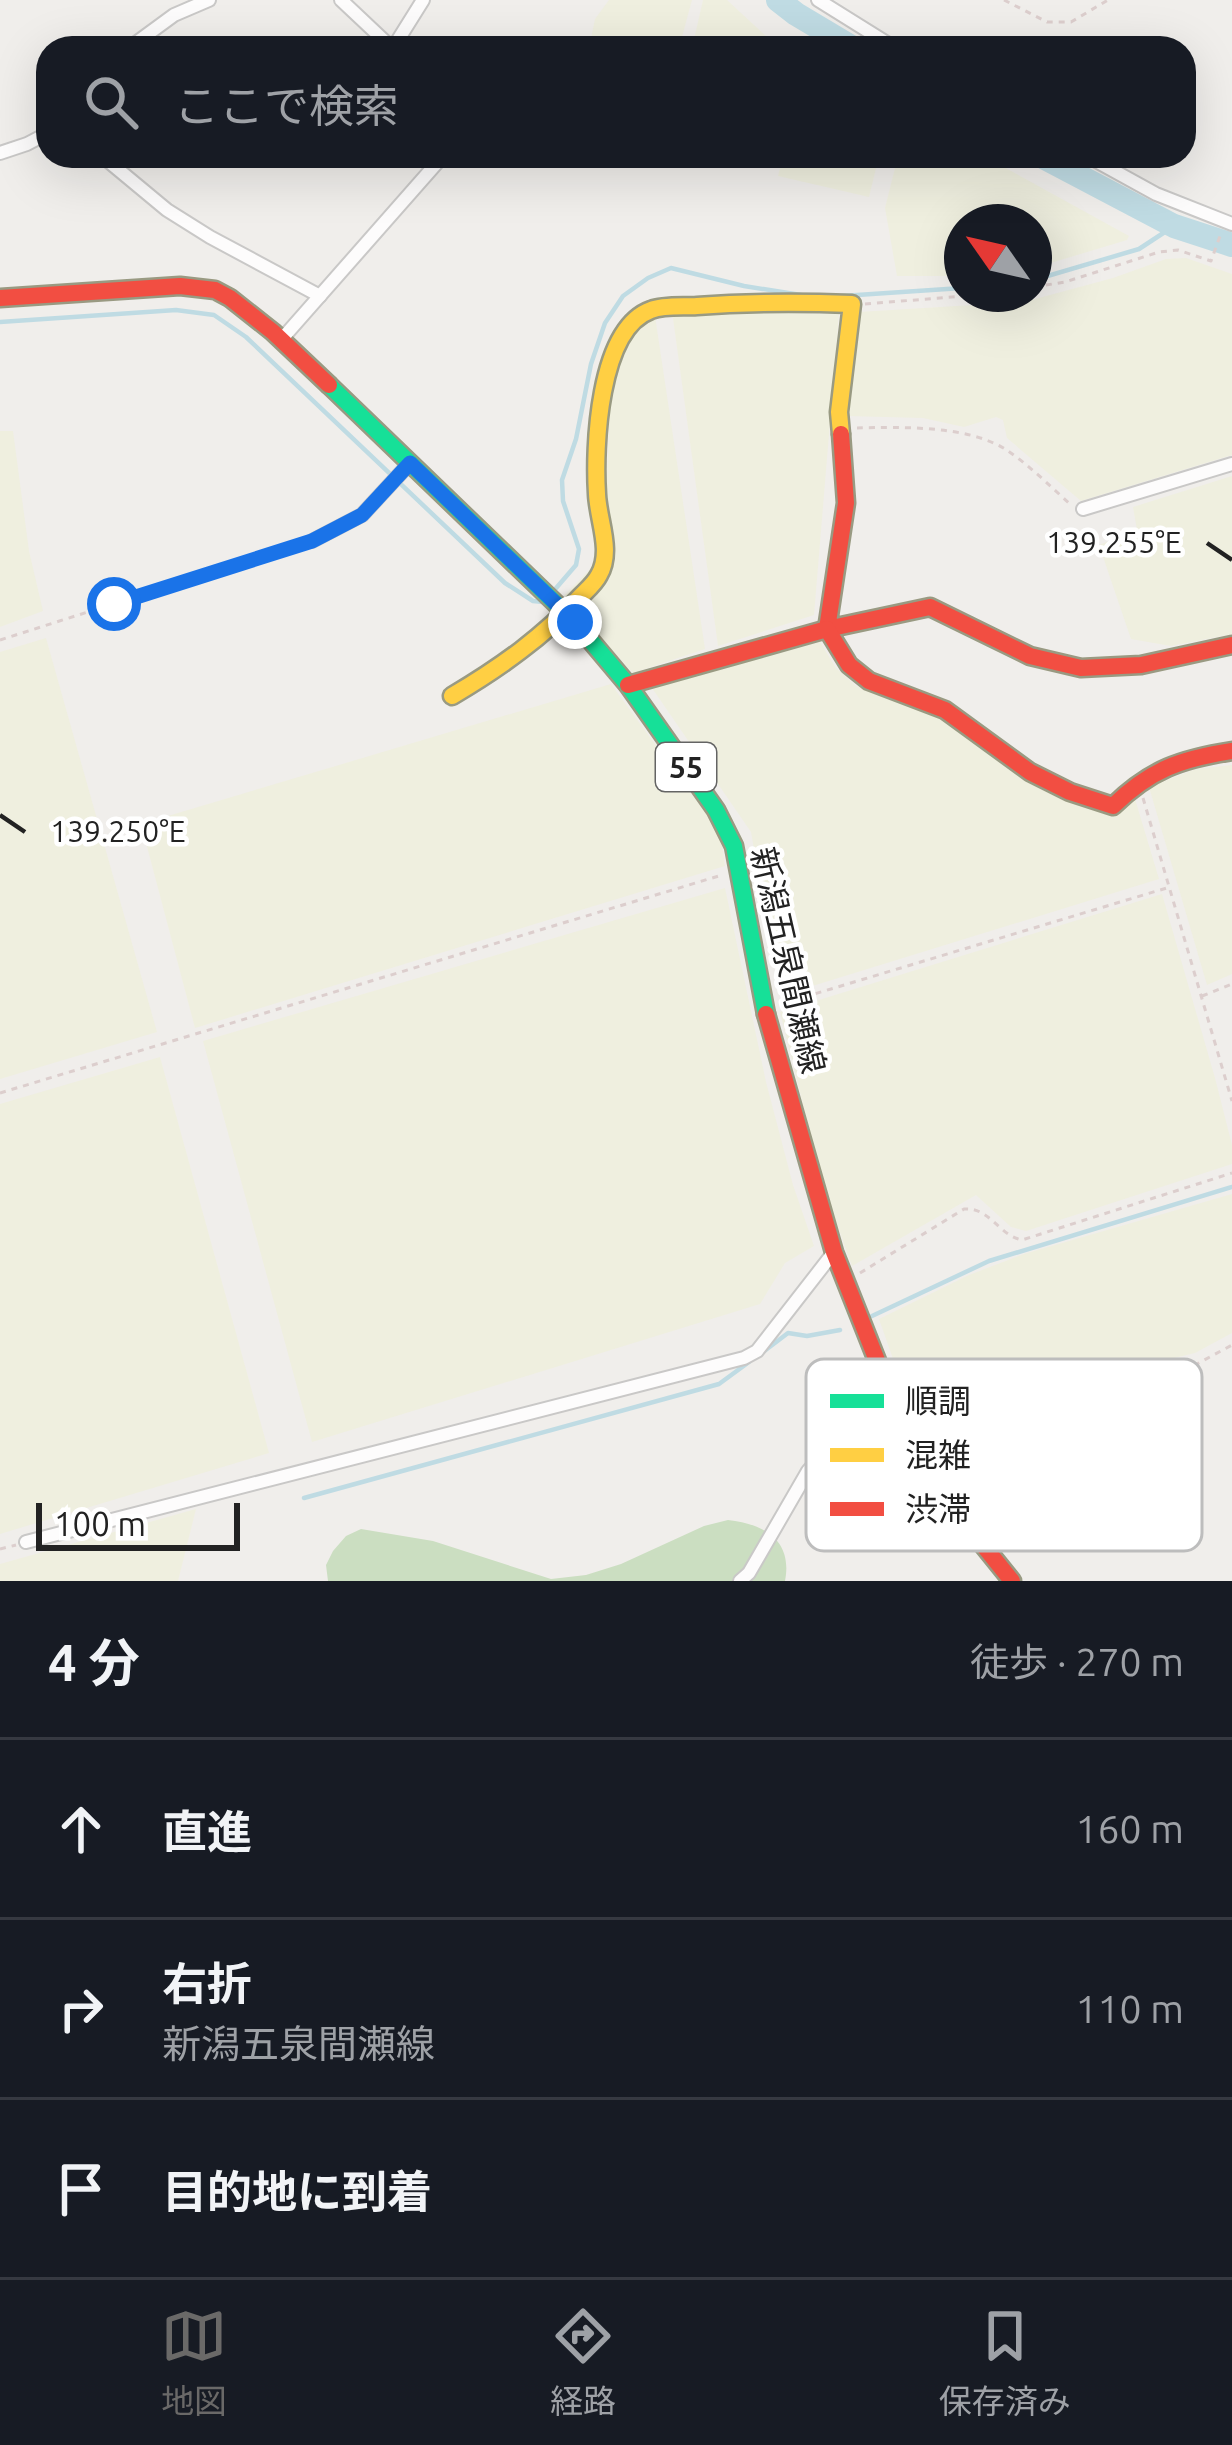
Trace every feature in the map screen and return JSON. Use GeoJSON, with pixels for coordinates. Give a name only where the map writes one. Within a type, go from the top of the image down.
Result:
{"type":"FeatureCollection","features":[{"type":"Feature","properties":{"kind":"street"},"geometry":{"type":"LineString","coordinates":[[146,36],[209,0]]}},
{"type":"Feature","properties":{"kind":"street"},"geometry":{"type":"LineString","coordinates":[[341,0],[379,36]]}},
{"type":"Feature","properties":{"kind":"street"},"geometry":{"type":"LineString","coordinates":[[400,36],[423,0]]}},
{"type":"Feature","properties":{"kind":"street"},"geometry":{"type":"LineString","coordinates":[[818,0],[876,36]]}},
{"type":"Feature","properties":{"kind":"street"},"geometry":{"type":"LineString","coordinates":[[0,153],[36,140]]}},
{"type":"Feature","properties":{"kind":"street"},"geometry":{"type":"LineString","coordinates":[[116,168],[195,228],[320,296]]}},
{"type":"Feature","properties":{"kind":"street"},"geometry":{"type":"LineString","coordinates":[[281,340],[432,168]]}},
{"type":"Feature","properties":{"kind":"street"},"geometry":{"type":"LineString","coordinates":[[1109,168],[1227,228]]}},
{"type":"Feature","properties":{"kind":"street","name":"新潟五泉間瀬線"},"geometry":{"type":"LineString","coordinates":[[0,298],[180,286],[215,290],[230,298],[281,340],[566,614],[628,685],[716,810],[734,846],[764,1009],[834,1252],[876,1359]]}},
{"type":"Feature","properties":{"kind":"street"},"geometry":{"type":"LineString","coordinates":[[452,696],[521,655],[600,574],[604,542],[597,506],[596,456],[608,368],[616,345],[637,314],[761,301],[852,304],[839,429],[846,503],[827,629],[853,671],[880,689],[943,709],[1039,779],[1113,806],[1136,782],[1180,759],[1232,751]]}},
{"type":"Feature","properties":{"kind":"street"},"geometry":{"type":"LineString","coordinates":[[312,541],[362,515],[410,463]]}},
{"type":"Feature","properties":{"kind":"street"},"geometry":{"type":"LineString","coordinates":[[1083,509],[1232,464]]}},
{"type":"Feature","properties":{"kind":"street"},"geometry":{"type":"LineString","coordinates":[[628,685],[920,607],[930,607],[1030,658],[1063,666],[1141,665],[1232,645]]}},
{"type":"Feature","properties":{"kind":"street"},"geometry":{"type":"LineString","coordinates":[[26,1542],[744,1358],[757,1352],[834,1252]]}},
{"type":"Feature","properties":{"kind":"street"},"geometry":{"type":"LineString","coordinates":[[740,1581],[806,1474]]}},
{"type":"Feature","properties":{"kind":"street","name":"新潟五泉間瀬線"},"geometry":{"type":"LineString","coordinates":[[987,1551],[1011,1581]]}},
{"type":"Feature","properties":{"kind":"path"},"geometry":{"type":"LineString","coordinates":[[1004,0],[1047,22],[1071,22],[1108,0]]}},
{"type":"Feature","properties":{"kind":"path"},"geometry":{"type":"LineString","coordinates":[[1052,284],[1159,252],[1178,250],[1211,261],[1227,228]]}},
{"type":"Feature","properties":{"kind":"path"},"geometry":{"type":"LineString","coordinates":[[852,304],[944,297]]}},
{"type":"Feature","properties":{"kind":"path"},"geometry":{"type":"LineString","coordinates":[[839,429],[910,427],[990,442],[1072,506],[1083,509]]}},
{"type":"Feature","properties":{"kind":"path"},"geometry":{"type":"LineString","coordinates":[[0,640],[312,541]]}},
{"type":"Feature","properties":{"kind":"path"},"geometry":{"type":"LineString","coordinates":[[1136,782],[1150,814],[1232,1101]]}},
{"type":"Feature","properties":{"kind":"path"},"geometry":{"type":"LineString","coordinates":[[0,1094],[740,870]]}},
{"type":"Feature","properties":{"kind":"path"},"geometry":{"type":"LineString","coordinates":[[764,1009],[1170,887]]}},
{"type":"Feature","properties":{"kind":"path"},"geometry":{"type":"LineString","coordinates":[[1202,996],[1232,984]]}},
{"type":"Feature","properties":{"kind":"path"},"geometry":{"type":"LineString","coordinates":[[846,1282],[964,1209],[976,1208],[1009,1237],[1022,1240],[1232,1173]]}},
{"type":"Feature","properties":{"kind":"path"},"geometry":{"type":"LineString","coordinates":[[1202,1361],[1232,1345]]}},
{"type":"Feature","properties":{"kind":"green space"},"geometry":{"type":"Polygon","coordinates":[[[609,0],[692,0],[682,36],[591,36],[595,19],[609,0]]]}},
{"type":"Feature","properties":{"kind":"green space"},"geometry":{"type":"Polygon","coordinates":[[[703,0],[727,0],[766,36],[695,36],[703,0]]]}},
{"type":"Feature","properties":{"kind":"green space"},"geometry":{"type":"Polygon","coordinates":[[[780,168],[876,168],[869,197],[778,176],[780,168]]]}},
{"type":"Feature","properties":{"kind":"green space"},"geometry":{"type":"Polygon","coordinates":[[[895,168],[1006,168],[1129,236],[1052,263],[1052,204],[944,204],[944,276],[897,276],[885,208],[895,168]]]}},
{"type":"Feature","properties":{"kind":"green space"},"geometry":{"type":"Polygon","coordinates":[[[1186,258],[1232,274],[1232,455],[1081,501],[1007,438],[1003,420],[996,417],[964,427],[923,418],[846,416],[859,312],[944,307],[944,312],[1052,312],[1052,294],[1166,259],[1186,258]]]}},
{"type":"Feature","properties":{"kind":"green space"},"geometry":{"type":"Polygon","coordinates":[[[672,311],[839,314],[814,615],[718,646],[672,311]]]}},
{"type":"Feature","properties":{"kind":"green space"},"geometry":{"type":"Polygon","coordinates":[[[655,316],[705,649],[633,673],[564,596],[598,561],[606,507],[610,395],[633,333],[655,316]]]}},
{"type":"Feature","properties":{"kind":"green space"},"geometry":{"type":"Polygon","coordinates":[[[0,431],[13,431],[29,551],[43,611],[0,627],[0,431]]]}},
{"type":"Feature","properties":{"kind":"green space"},"geometry":{"type":"Polygon","coordinates":[[[1232,476],[1232,634],[1171,646],[1131,639],[1099,545],[1137,530],[1133,507],[1232,476]]]}},
{"type":"Feature","properties":{"kind":"green space"},"geometry":{"type":"Polygon","coordinates":[[[46,638],[157,1032],[0,1079],[0,652],[46,638]]]}},
{"type":"Feature","properties":{"kind":"green space"},"geometry":{"type":"Polygon","coordinates":[[[820,642],[836,668],[856,686],[957,726],[1001,764],[1081,804],[1135,799],[1159,879],[780,996],[751,832],[652,688],[820,642]]]}},
{"type":"Feature","properties":{"kind":"green space"},"geometry":{"type":"Polygon","coordinates":[[[611,684],[712,822],[721,838],[725,866],[195,1028],[141,824],[611,684]]]}},
{"type":"Feature","properties":{"kind":"green space"},"geometry":{"type":"Polygon","coordinates":[[[1232,765],[1232,974],[1207,985],[1149,787],[1196,769],[1232,765]]]}},
{"type":"Feature","properties":{"kind":"green space"},"geometry":{"type":"Polygon","coordinates":[[[725,888],[766,1082],[814,1246],[785,1263],[760,1304],[312,1442],[203,1041],[725,888]]]}},
{"type":"Feature","properties":{"kind":"green space"},"geometry":{"type":"Polygon","coordinates":[[[1162,894],[1215,1078],[1232,1145],[1232,1164],[1026,1231],[1011,1227],[976,1195],[852,1266],[823,1185],[780,1012],[1162,894]]]}},
{"type":"Feature","properties":{"kind":"green space"},"geometry":{"type":"Polygon","coordinates":[[[160,1057],[269,1453],[0,1534],[0,1104],[160,1057]]]}},
{"type":"Feature","properties":{"kind":"green space"},"geometry":{"type":"Polygon","coordinates":[[[1232,1194],[1232,1333],[1195,1353],[1170,1359],[893,1359],[879,1319],[1024,1254],[1232,1194]]]}},
{"type":"Feature","properties":{"kind":"green space"},"geometry":{"type":"Polygon","coordinates":[[[196,1509],[178,1581],[0,1581],[0,1564],[196,1509]]]}},
{"type":"Feature","properties":{"kind":"green space"},"geometry":{"type":"Polygon","coordinates":[[[728,1520],[753,1525],[773,1537],[785,1555],[785,1581],[328,1581],[326,1565],[333,1551],[346,1536],[361,1529],[433,1541],[551,1579],[621,1564],[728,1520]]]}},
{"type":"Feature","properties":{"kind":"waterway"},"geometry":{"type":"LineString","coordinates":[[778,0],[833,36]]}},
{"type":"Feature","properties":{"kind":"waterway"},"geometry":{"type":"LineString","coordinates":[[1064,168],[1174,226],[1232,245]]}},
{"type":"Feature","properties":{"kind":"waterway"},"geometry":{"type":"LineString","coordinates":[[1052,275],[1139,249],[1174,226]]}},
{"type":"Feature","properties":{"kind":"waterway"},"geometry":{"type":"LineString","coordinates":[[551,594],[576,565],[579,549],[563,501],[562,480],[576,439],[591,364],[605,323],[623,296],[671,268],[801,295]]}},
{"type":"Feature","properties":{"kind":"waterway"},"geometry":{"type":"LineString","coordinates":[[842,296],[944,289]]}},
{"type":"Feature","properties":{"kind":"waterway"},"geometry":{"type":"LineString","coordinates":[[0,322],[176,310],[214,315],[246,337],[505,583],[543,602]]}},
{"type":"Feature","properties":{"kind":"waterway"},"geometry":{"type":"LineString","coordinates":[[872,1316],[989,1261],[1232,1187]]}},
{"type":"Feature","properties":{"kind":"waterway"},"geometry":{"type":"LineString","coordinates":[[763,1352],[788,1333],[807,1336],[840,1330]]}},
{"type":"Feature","properties":{"kind":"waterway"},"geometry":{"type":"LineString","coordinates":[[304,1498],[719,1384],[749,1362]]}},
{"type":"Feature","properties":{"kind":"traffic: fast"},"geometry":{"type":"LineString","coordinates":[[329,385],[575,622],[628,685],[716,810],[734,846],[766,1014]]}},
{"type":"Feature","properties":{"kind":"traffic: slow"},"geometry":{"type":"LineString","coordinates":[[452,696],[536,638],[599,575],[605,546],[597,494],[599,421],[610,364],[633,321],[668,307],[852,304],[839,412],[841,434]]}},
{"type":"Feature","properties":{"kind":"traffic: jam"},"geometry":{"type":"LineString","coordinates":[[0,298],[180,286],[215,290],[273,332],[329,385]]}},
{"type":"Feature","properties":{"kind":"traffic: jam"},"geometry":{"type":"LineString","coordinates":[[841,434],[846,503],[827,629],[930,607],[1030,656],[1081,668],[1141,665],[1232,645]]}},
{"type":"Feature","properties":{"kind":"traffic: jam"},"geometry":{"type":"LineString","coordinates":[[628,685],[827,629],[849,665],[869,681],[945,710],[1030,772],[1113,806],[1168,768],[1232,751]]}},
{"type":"Feature","properties":{"kind":"traffic: jam"},"geometry":{"type":"LineString","coordinates":[[766,1014],[834,1252],[876,1359]]}},
{"type":"Feature","properties":{"kind":"traffic: jam"},"geometry":{"type":"LineString","coordinates":[[988,1551],[1012,1581]]}},
{"type":"Feature","properties":{"kind":"route"},"geometry":{"type":"LineString","coordinates":[[114,604],[312,541],[362,515],[410,463],[575,622]]}}]}
